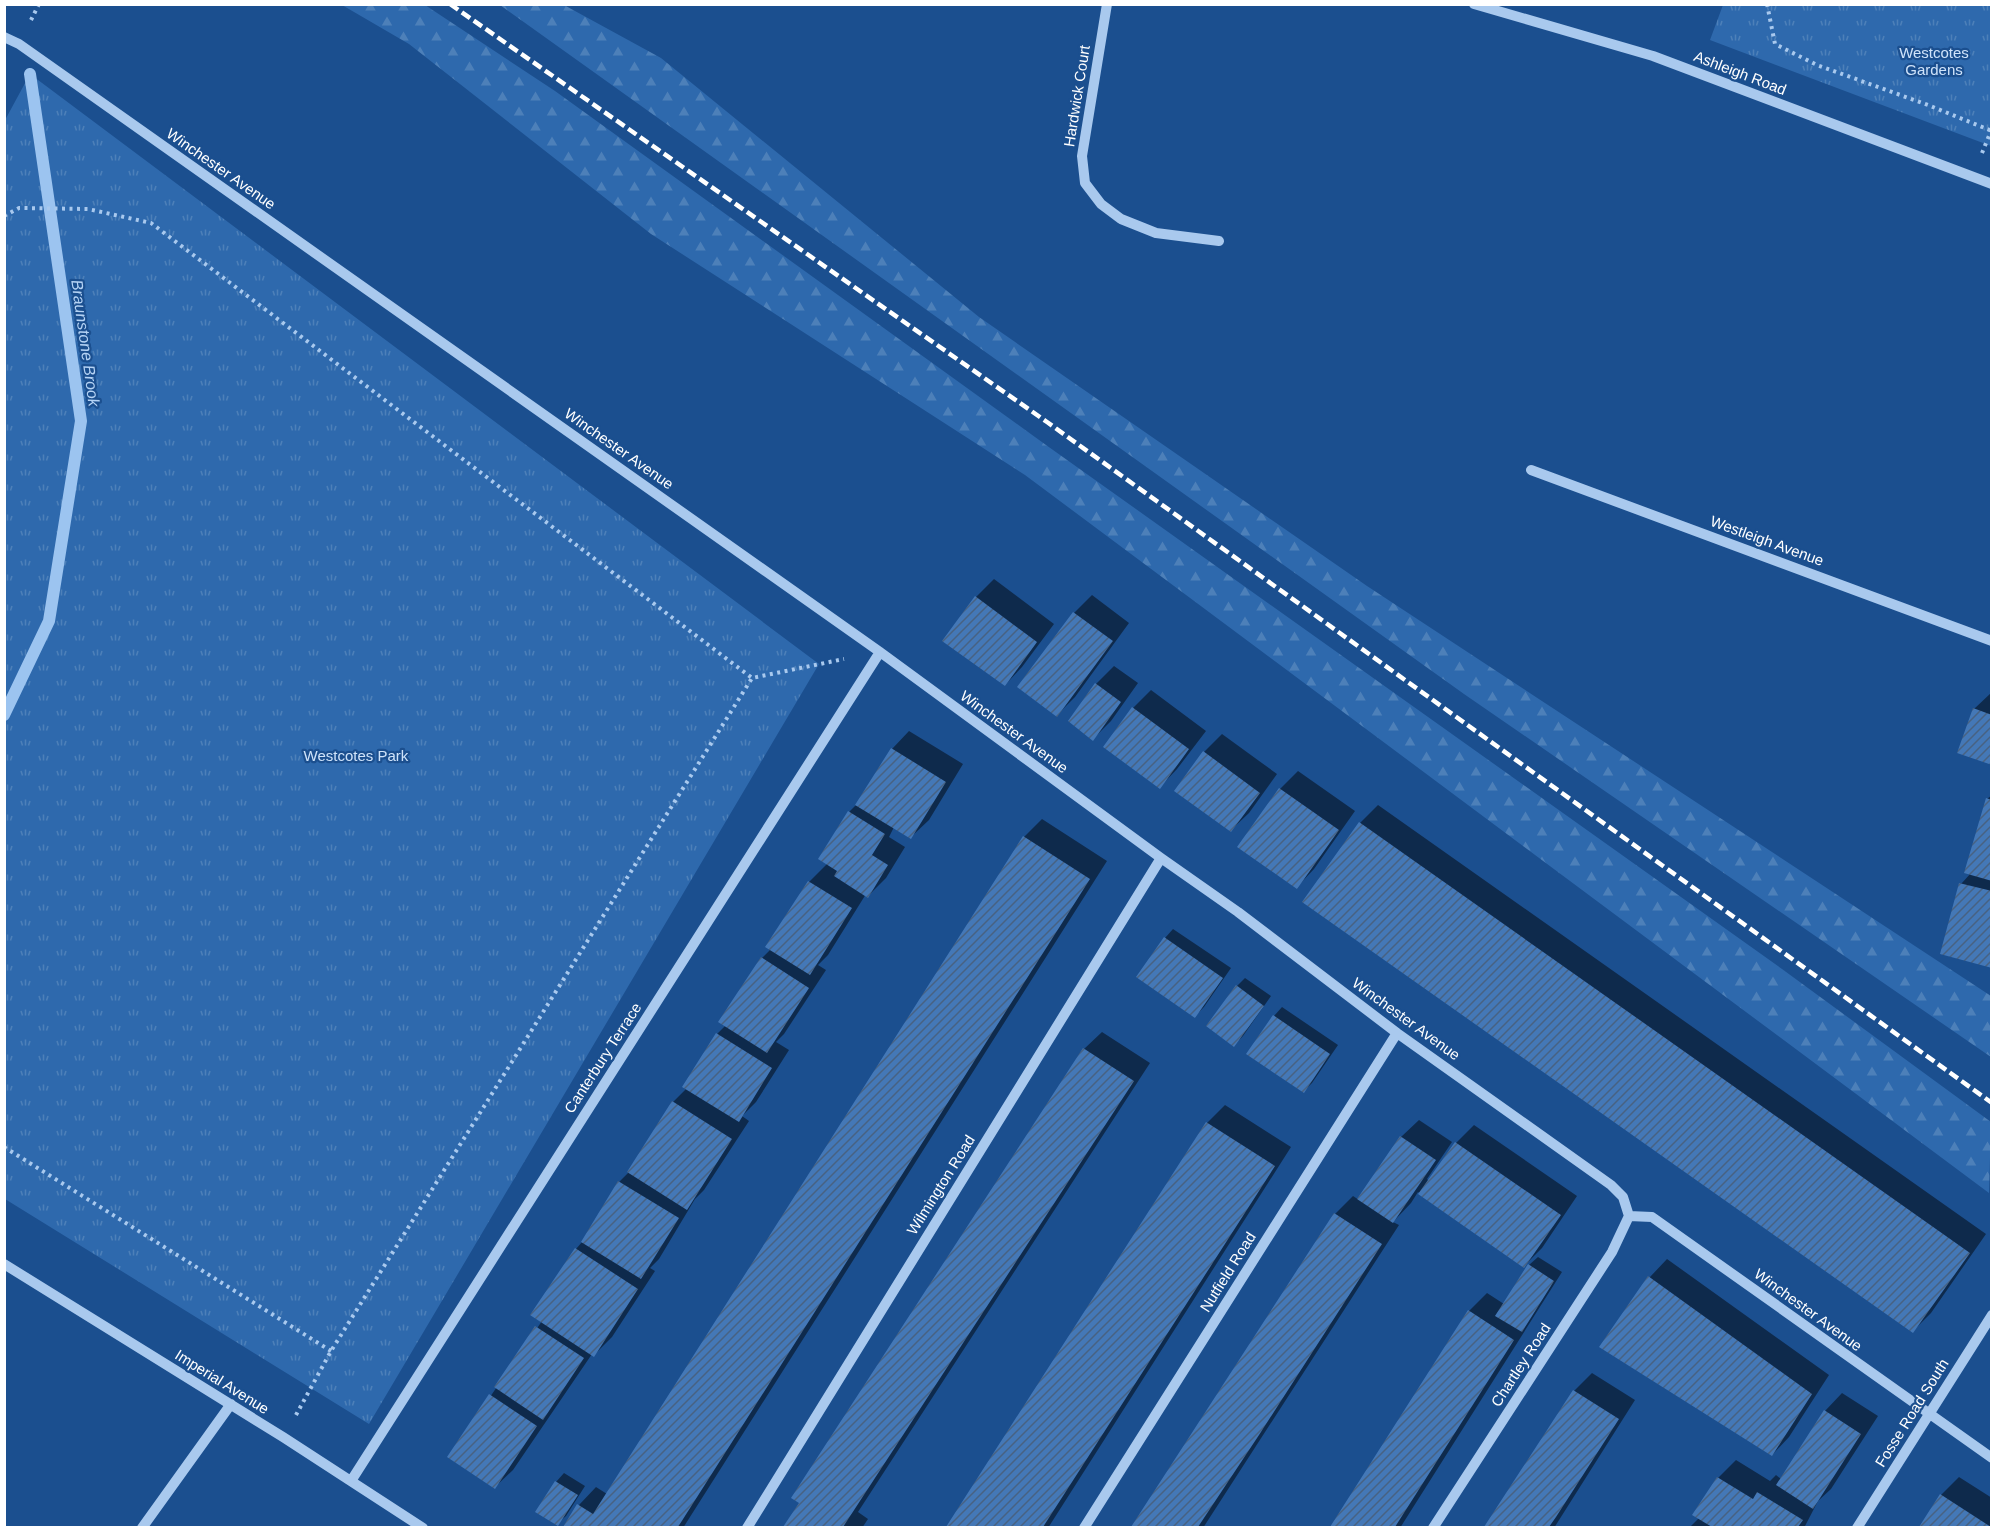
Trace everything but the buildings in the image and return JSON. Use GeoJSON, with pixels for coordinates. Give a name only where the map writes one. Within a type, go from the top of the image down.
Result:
{"type":"FeatureCollection","features":[{"type":"Feature","properties":{"kind":"street","name":"Hardwick Court"},"geometry":{"type":"LineString","coordinates":[[1107,4],[1082,156],[1085,183],[1101,204],[1121,219],[1156,232],[1219,241]]}},
{"type":"Feature","properties":{"kind":"street","name":"Ashleigh Road"},"geometry":{"type":"LineString","coordinates":[[1474,4],[1653,56],[1992,184]]}},
{"type":"Feature","properties":{"kind":"street","name":"Winchester Avenue"},"geometry":{"type":"LineString","coordinates":[[4,37],[19,44],[880,652],[1238,912],[1397,1033],[1611,1185],[1623,1197],[1629,1216],[1652,1217],[1992,1458]]}},
{"type":"Feature","properties":{"kind":"street","name":"Westleigh Avenue"},"geometry":{"type":"LineString","coordinates":[[1531,470],[1992,641]]}},
{"type":"Feature","properties":{"kind":"street","name":"Canterbury Terrace"},"geometry":{"type":"LineString","coordinates":[[351,1480],[880,652]]}},
{"type":"Feature","properties":{"kind":"street","name":"Wilmington Road"},"geometry":{"type":"LineString","coordinates":[[747,1527],[1161,858]]}},
{"type":"Feature","properties":{"kind":"street","name":"Nutfield Road"},"geometry":{"type":"LineString","coordinates":[[1084,1527],[1397,1033]]}},
{"type":"Feature","properties":{"kind":"street","name":"Chartley Road"},"geometry":{"type":"LineString","coordinates":[[1433,1527],[1612,1252],[1629,1216]]}},
{"type":"Feature","properties":{"kind":"street","name":"Imperial Avenue"},"geometry":{"type":"LineString","coordinates":[[4,1264],[231,1404],[423,1527]]}},
{"type":"Feature","properties":{"kind":"street","name":"Fosse Road South"},"geometry":{"type":"LineString","coordinates":[[1857,1527],[1992,1315]]}},
{"type":"Feature","properties":{"kind":"street"},"geometry":{"type":"LineString","coordinates":[[142,1527],[231,1404]]}},
{"type":"Feature","properties":{"kind":"path"},"geometry":{"type":"LineString","coordinates":[[1767,4],[1775,44],[1817,65],[1992,131]]}},
{"type":"Feature","properties":{"kind":"path"},"geometry":{"type":"LineString","coordinates":[[4,216],[19,208],[88,210],[151,224],[752,678]]}},
{"type":"Feature","properties":{"kind":"path"},"geometry":{"type":"LineString","coordinates":[[283,1437],[331,1351],[752,678],[880,652]]}},
{"type":"Feature","properties":{"kind":"path"},"geometry":{"type":"LineString","coordinates":[[4,1147],[331,1351]]}},
{"type":"Feature","properties":{"kind":"green space"},"geometry":{"type":"Polygon","coordinates":[[[342,5],[425,5],[555,91],[1046,445],[1782,969],[1991,1122],[1989,1193],[1025,475],[651,234],[409,44],[342,5]]]}},
{"type":"Feature","properties":{"kind":"green space"},"geometry":{"type":"Polygon","coordinates":[[[500,5],[564,5],[661,58],[979,317],[1367,586],[1991,996],[1991,1057],[1464,694],[500,5]]]}},
{"type":"Feature","properties":{"kind":"green space","name":"Westcotes Gardens"},"geometry":{"type":"Polygon","coordinates":[[[1723,5],[1991,5],[1991,146],[1710,40],[1723,5]]]}},
{"type":"Feature","properties":{"kind":"green space","name":"Westcotes Park"},"geometry":{"type":"Polygon","coordinates":[[[30,74],[819,664],[369,1424],[5,1199],[4,122],[30,74]]]}},
{"type":"Feature","properties":{"kind":"waterway","name":"Braunstone Brook"},"geometry":{"type":"LineString","coordinates":[[4,715],[49,621],[81,421],[30,74]]}},
{"type":"Feature","properties":{"kind":"railway"},"geometry":{"type":"LineString","coordinates":[[450,4],[1047,422],[1992,1103]]}}]}
